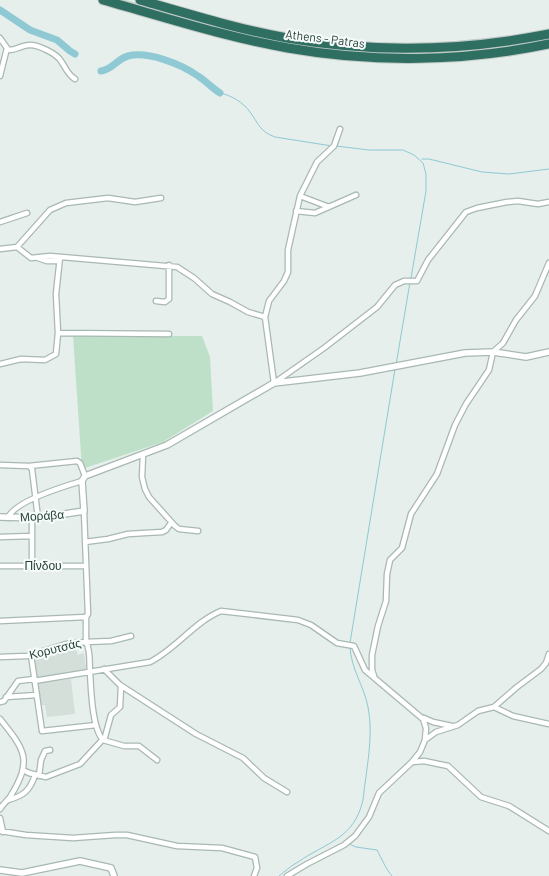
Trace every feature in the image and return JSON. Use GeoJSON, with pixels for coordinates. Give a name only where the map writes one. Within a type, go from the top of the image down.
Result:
{"type":"FeatureCollection","features":[{"type":"Feature","properties":{"kind":"highway","name":"Athens - Patras"},"geometry":{"type":"LineString","coordinates":[[103,0],[247,40],[286,48],[340,55],[396,58],[445,57],[494,54],[549,44]]}},
{"type":"Feature","properties":{"kind":"highway","name":"Athens - Patras"},"geometry":{"type":"LineString","coordinates":[[140,0],[259,32],[293,39],[346,45],[415,48],[464,46],[494,44],[549,34]]}},
{"type":"Feature","properties":{"kind":"street"},"geometry":{"type":"LineString","coordinates":[[0,38],[7,46],[0,73]]}},
{"type":"Feature","properties":{"kind":"street"},"geometry":{"type":"LineString","coordinates":[[7,50],[14,50],[28,45],[39,47],[58,58],[68,74],[75,79]]}},
{"type":"Feature","properties":{"kind":"street"},"geometry":{"type":"LineString","coordinates":[[274,383],[265,317],[269,301],[284,281],[288,272],[288,250],[293,235],[300,196],[314,166],[334,146],[340,129]]}},
{"type":"Feature","properties":{"kind":"street"},"geometry":{"type":"LineString","coordinates":[[296,211],[315,213],[356,195]]}},
{"type":"Feature","properties":{"kind":"street"},"geometry":{"type":"LineString","coordinates":[[300,196],[330,207]]}},
{"type":"Feature","properties":{"kind":"street"},"geometry":{"type":"LineString","coordinates":[[0,250],[17,247],[50,210],[66,203],[108,198],[135,202],[161,198]]}},
{"type":"Feature","properties":{"kind":"street"},"geometry":{"type":"LineString","coordinates":[[8,518],[15,509],[35,499],[173,442],[274,383],[324,348],[377,307],[393,287],[400,282],[419,279],[428,260],[468,211],[514,201],[530,204],[549,202]]}},
{"type":"Feature","properties":{"kind":"street"},"geometry":{"type":"LineString","coordinates":[[0,222],[27,213]]}},
{"type":"Feature","properties":{"kind":"street"},"geometry":{"type":"LineString","coordinates":[[17,247],[28,256],[37,258],[169,265],[181,269],[212,294],[248,312],[265,317]]}},
{"type":"Feature","properties":{"kind":"street"},"geometry":{"type":"LineString","coordinates":[[0,364],[21,359],[42,361],[56,354],[58,333],[56,305],[59,259]]}},
{"type":"Feature","properties":{"kind":"street"},"geometry":{"type":"LineString","coordinates":[[374,676],[372,655],[378,626],[386,604],[387,574],[390,562],[402,548],[411,514],[434,480],[456,425],[466,404],[488,370],[493,352],[503,342],[516,320],[531,303],[549,263]]}},
{"type":"Feature","properties":{"kind":"street"},"geometry":{"type":"LineString","coordinates":[[156,301],[165,302],[169,299],[169,265]]}},
{"type":"Feature","properties":{"kind":"street"},"geometry":{"type":"LineString","coordinates":[[58,333],[169,334]]}},
{"type":"Feature","properties":{"kind":"street"},"geometry":{"type":"LineString","coordinates":[[274,383],[349,375],[465,352],[493,352],[526,356],[535,356],[549,352]]}},
{"type":"Feature","properties":{"kind":"street"},"geometry":{"type":"LineString","coordinates":[[143,455],[142,477],[144,489],[149,497],[171,523],[179,529],[198,531]]}},
{"type":"Feature","properties":{"kind":"street"},"geometry":{"type":"LineString","coordinates":[[0,465],[29,466],[77,461],[80,463],[84,479],[84,512]]}},
{"type":"Feature","properties":{"kind":"street"},"geometry":{"type":"LineString","coordinates":[[29,466],[33,473],[35,499],[32,566]]}},
{"type":"Feature","properties":{"kind":"street","name":"Μοράβα"},"geometry":{"type":"LineString","coordinates":[[0,517],[35,518],[84,512]]}},
{"type":"Feature","properties":{"kind":"street","name":"Κορυτσάς"},"geometry":{"type":"LineString","coordinates":[[0,657],[23,657],[66,644],[86,642],[86,542],[84,512]]}},
{"type":"Feature","properties":{"kind":"street"},"geometry":{"type":"LineString","coordinates":[[86,542],[128,534],[162,532],[171,523]]}},
{"type":"Feature","properties":{"kind":"street"},"geometry":{"type":"LineString","coordinates":[[0,537],[32,536]]}},
{"type":"Feature","properties":{"kind":"street","name":"Πίνδου"},"geometry":{"type":"LineString","coordinates":[[0,566],[86,566]]}},
{"type":"Feature","properties":{"kind":"street"},"geometry":{"type":"LineString","coordinates":[[0,702],[18,681],[90,673],[104,669],[147,663],[157,658],[221,611],[288,618],[304,622],[329,639],[340,644],[354,646],[365,670],[421,716],[433,722],[454,727]]}},
{"type":"Feature","properties":{"kind":"street"},"geometry":{"type":"LineString","coordinates":[[0,620],[87,616]]}},
{"type":"Feature","properties":{"kind":"street"},"geometry":{"type":"LineString","coordinates":[[131,636],[111,641],[86,642],[89,650],[96,725],[98,734],[103,740],[124,746],[139,746],[157,760]]}},
{"type":"Feature","properties":{"kind":"street"},"geometry":{"type":"LineString","coordinates":[[425,740],[436,732],[454,727],[478,711],[494,707],[517,686],[540,671],[549,654]]}},
{"type":"Feature","properties":{"kind":"street"},"geometry":{"type":"LineString","coordinates":[[31,655],[42,732],[96,725]]}},
{"type":"Feature","properties":{"kind":"street"},"geometry":{"type":"LineString","coordinates":[[104,669],[121,686],[196,734],[243,758],[264,778],[287,792]]}},
{"type":"Feature","properties":{"kind":"street"},"geometry":{"type":"LineString","coordinates":[[22,770],[37,776],[50,777],[80,764],[103,740],[111,715],[120,707],[121,686]]}},
{"type":"Feature","properties":{"kind":"street"},"geometry":{"type":"LineString","coordinates":[[6,697],[37,696]]}},
{"type":"Feature","properties":{"kind":"street"},"geometry":{"type":"LineString","coordinates":[[494,707],[513,716],[549,724]]}},
{"type":"Feature","properties":{"kind":"street"},"geometry":{"type":"LineString","coordinates":[[287,876],[348,843],[366,822],[379,793],[420,752],[425,740],[426,725],[421,716]]}},
{"type":"Feature","properties":{"kind":"street"},"geometry":{"type":"LineString","coordinates":[[0,719],[23,750],[24,758],[21,779],[0,809]]}},
{"type":"Feature","properties":{"kind":"street"},"geometry":{"type":"LineString","coordinates":[[8,800],[26,793],[37,776],[42,755],[45,751],[50,750]]}},
{"type":"Feature","properties":{"kind":"street"},"geometry":{"type":"LineString","coordinates":[[412,762],[424,761],[448,766],[481,797],[510,806],[549,831]]}},
{"type":"Feature","properties":{"kind":"street"},"geometry":{"type":"LineString","coordinates":[[0,818],[1,831],[26,835],[82,838],[122,835],[177,846],[222,848],[255,857],[257,868],[254,876]]}},
{"type":"Feature","properties":{"kind":"street"},"geometry":{"type":"LineString","coordinates":[[0,870],[16,873],[80,861],[111,868],[114,876]]}},
{"type":"Feature","properties":{"kind":"street"},"geometry":{"type":"LineString","coordinates":[[42,869],[42,876]]}},
{"type":"Feature","properties":{"kind":"shaded area"},"geometry":{"type":"Polygon","coordinates":[[[76,649],[78,655],[84,653],[87,672],[36,678],[33,657],[55,656],[55,650],[76,649]]]}},
{"type":"Feature","properties":{"kind":"shaded area"},"geometry":{"type":"Polygon","coordinates":[[[71,679],[75,714],[47,717],[45,705],[41,705],[38,683],[71,679]]]}},
{"type":"Feature","properties":{"kind":"green space"},"geometry":{"type":"Polygon","coordinates":[[[118,0],[126,0],[239,31],[444,51],[494,48],[549,38],[549,40],[500,49],[444,54],[369,53],[319,49],[250,36],[118,0]]]}},
{"type":"Feature","properties":{"kind":"green space"},"geometry":{"type":"Polygon","coordinates":[[[73,336],[202,336],[210,357],[213,411],[163,442],[82,469],[73,336]]]}},
{"type":"Feature","properties":{"kind":"waterway"},"geometry":{"type":"LineString","coordinates":[[0,10],[30,30],[57,40],[75,54]]}},
{"type":"Feature","properties":{"kind":"waterway"},"geometry":{"type":"LineString","coordinates":[[101,71],[108,69],[128,56],[145,55],[174,63],[191,71],[220,93]]}},
{"type":"Feature","properties":{"kind":"waterway"},"geometry":{"type":"LineString","coordinates":[[220,93],[241,103],[260,127],[270,135],[332,146]]}},
{"type":"Feature","properties":{"kind":"waterway"},"geometry":{"type":"LineString","coordinates":[[336,146],[369,150],[403,150],[414,155],[423,163],[426,174],[426,191],[411,278]]}},
{"type":"Feature","properties":{"kind":"waterway"},"geometry":{"type":"LineString","coordinates":[[422,159],[482,172],[509,174],[549,169]]}},
{"type":"Feature","properties":{"kind":"waterway"},"geometry":{"type":"LineString","coordinates":[[396,365],[410,282]]}},
{"type":"Feature","properties":{"kind":"waterway"},"geometry":{"type":"LineString","coordinates":[[350,643],[395,369]]}},
{"type":"Feature","properties":{"kind":"waterway"},"geometry":{"type":"LineString","coordinates":[[279,876],[293,865],[338,838],[353,823],[359,813],[363,800],[369,753],[370,718],[350,647]]}},
{"type":"Feature","properties":{"kind":"waterway"},"geometry":{"type":"LineString","coordinates":[[349,844],[377,850],[385,867],[392,876]]}}]}
